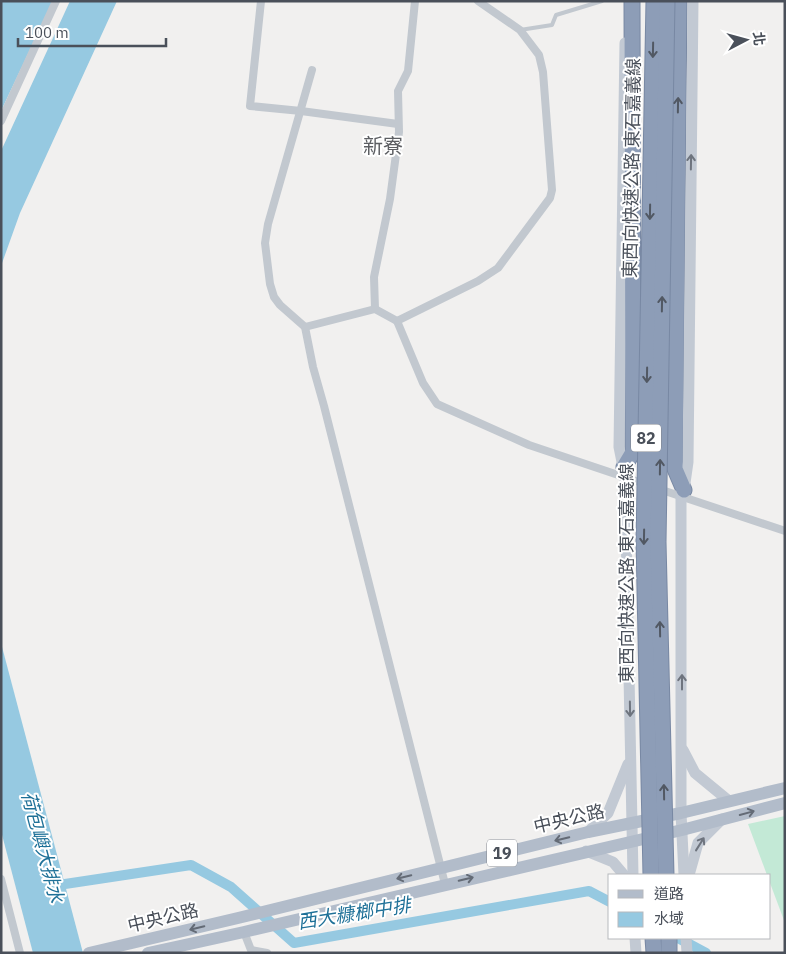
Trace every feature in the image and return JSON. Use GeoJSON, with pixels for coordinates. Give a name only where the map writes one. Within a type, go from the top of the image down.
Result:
{"type":"FeatureCollection","features":[{"type":"Feature","properties":{"kind":"highway"},"geometry":{"type":"LineString","coordinates":[[624,472],[632,452],[632,1]]}},
{"type":"Feature","properties":{"kind":"highway","name":"東西向快速公路 東石嘉義線"},"geometry":{"type":"LineString","coordinates":[[650,874],[644,541],[654,1]]}},
{"type":"Feature","properties":{"kind":"highway","name":"東西向快速公路 東石嘉義線"},"geometry":{"type":"LineString","coordinates":[[666,874],[658,542],[667,1]]}},
{"type":"Feature","properties":{"kind":"highway"},"geometry":{"type":"LineString","coordinates":[[679,1],[675,469],[683,494]]}},
{"type":"Feature","properties":{"kind":"highway"},"geometry":{"type":"LineString","coordinates":[[653,939],[654,953]]}},
{"type":"Feature","properties":{"kind":"highway"},"geometry":{"type":"LineString","coordinates":[[669,939],[669,953]]}},
{"type":"Feature","properties":{"kind":"main road","name":"中央公路"},"geometry":{"type":"LineString","coordinates":[[89,953],[244,917],[588,832],[681,813],[785,788]]}},
{"type":"Feature","properties":{"kind":"main road","name":"中央公路"},"geometry":{"type":"LineString","coordinates":[[148,953],[682,830],[785,803]]}},
{"type":"Feature","properties":{"kind":"street"},"geometry":{"type":"LineString","coordinates":[[1,120],[56,1]]}},
{"type":"Feature","properties":{"kind":"street"},"geometry":{"type":"LineString","coordinates":[[261,1],[250,106],[398,124]]}},
{"type":"Feature","properties":{"kind":"street"},"geometry":{"type":"LineString","coordinates":[[375,309],[374,277],[390,200],[399,132],[398,91],[408,71],[415,1]]}},
{"type":"Feature","properties":{"kind":"street"},"geometry":{"type":"LineString","coordinates":[[397,321],[498,268],[550,198],[552,190],[539,55],[520,30],[478,1]]}},
{"type":"Feature","properties":{"kind":"street"},"geometry":{"type":"LineString","coordinates":[[625,1],[619,448],[624,472],[633,874]]}},
{"type":"Feature","properties":{"kind":"street"},"geometry":{"type":"LineString","coordinates":[[684,874],[681,813],[683,494],[688,462],[693,1]]}},
{"type":"Feature","properties":{"kind":"street"},"geometry":{"type":"LineString","coordinates":[[312,70],[268,224],[265,243],[270,284],[274,297],[280,305],[305,327],[313,367],[445,884]]}},
{"type":"Feature","properties":{"kind":"street"},"geometry":{"type":"LineString","coordinates":[[305,327],[375,309],[397,321],[423,383],[437,404],[529,446],[624,472],[785,531]]}},
{"type":"Feature","properties":{"kind":"street"},"geometry":{"type":"LineString","coordinates":[[682,748],[695,773],[729,801]]}},
{"type":"Feature","properties":{"kind":"street"},"geometry":{"type":"LineString","coordinates":[[588,832],[608,814],[631,757]]}},
{"type":"Feature","properties":{"kind":"street"},"geometry":{"type":"LineString","coordinates":[[689,874],[698,844],[722,819]]}},
{"type":"Feature","properties":{"kind":"street"},"geometry":{"type":"LineString","coordinates":[[586,851],[613,862],[623,874]]}},
{"type":"Feature","properties":{"kind":"street"},"geometry":{"type":"LineString","coordinates":[[1,879],[20,953]]}},
{"type":"Feature","properties":{"kind":"street"},"geometry":{"type":"LineString","coordinates":[[248,931],[251,950],[267,953]]}},
{"type":"Feature","properties":{"kind":"street"},"geometry":{"type":"LineString","coordinates":[[636,939],[636,953]]}},
{"type":"Feature","properties":{"kind":"street"},"geometry":{"type":"LineString","coordinates":[[686,939],[687,952]]}},
{"type":"Feature","properties":{"kind":"lane"},"geometry":{"type":"LineString","coordinates":[[520,30],[552,25],[556,15],[602,1]]}},
{"type":"Feature","properties":{"kind":"green space"},"geometry":{"type":"Polygon","coordinates":[[[785,816],[785,923],[771,886],[771,874],[767,874],[748,824],[785,816]]]}},
{"type":"Feature","properties":{"kind":"water"},"geometry":{"type":"Polygon","coordinates":[[[1,1],[53,1],[1,111],[1,1]]]}},
{"type":"Feature","properties":{"kind":"water"},"geometry":{"type":"Polygon","coordinates":[[[70,1],[117,1],[20,213],[1,266],[1,151],[70,1]]]}},
{"type":"Feature","properties":{"kind":"water","name":"荷包嶼大排水"},"geometry":{"type":"Polygon","coordinates":[[[1,643],[83,953],[33,953],[1,831],[1,643]]]}},
{"type":"Feature","properties":{"kind":"waterway","name":"西大糠榔中排"},"geometry":{"type":"LineString","coordinates":[[65,884],[191,865],[231,887],[294,943],[589,891],[608,901]]}},
{"type":"Feature","properties":{"kind":"waterway","name":"西大糠榔中排"},"geometry":{"type":"LineString","coordinates":[[680,939],[706,953]]}},
{"type":"Feature","properties":{"kind":"district","name":"新寮"},"geometry":{"type":"Point","coordinates":[383,146]}}]}
